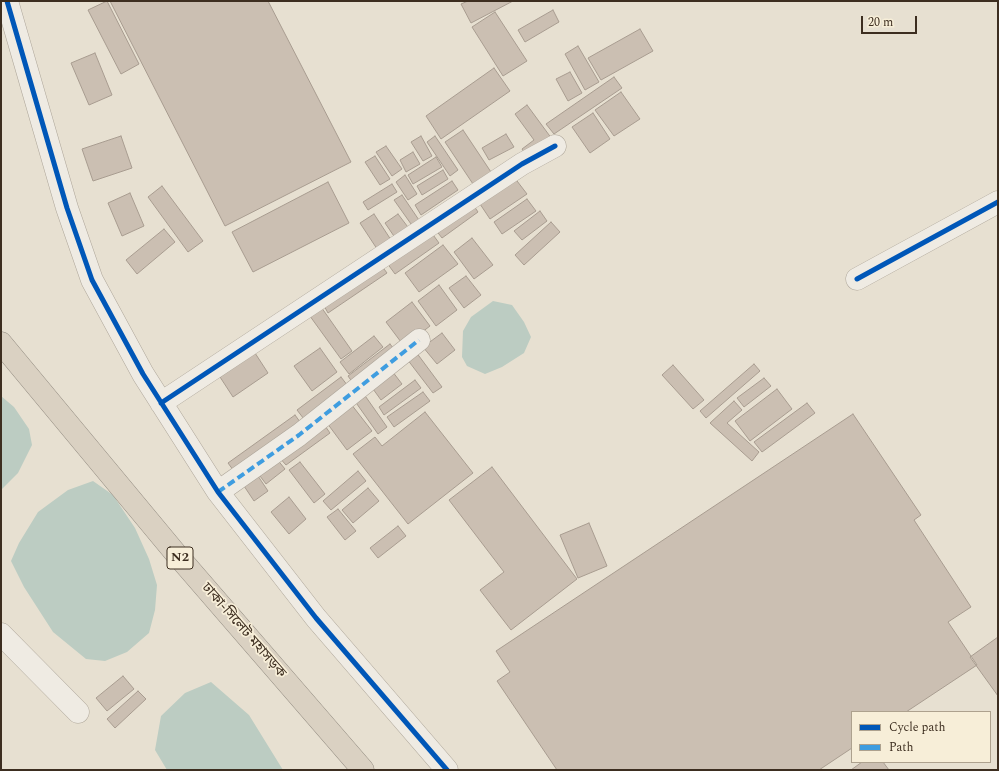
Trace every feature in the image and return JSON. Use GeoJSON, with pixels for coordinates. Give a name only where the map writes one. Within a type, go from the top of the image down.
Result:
{"type":"FeatureCollection","features":[{"type":"Feature","properties":{"kind":"highway","name":"ঢাকা-সিলেট মহাসড়ক"},"geometry":{"type":"LineString","coordinates":[[1,343],[177,555],[363,770]]}},
{"type":"Feature","properties":{"kind":"street"},"geometry":{"type":"LineString","coordinates":[[8,1],[67,208],[92,280],[161,403],[218,492],[316,618],[447,770]]}},
{"type":"Feature","properties":{"kind":"street"},"geometry":{"type":"LineString","coordinates":[[161,403],[522,164],[555,146]]}},
{"type":"Feature","properties":{"kind":"street"},"geometry":{"type":"LineString","coordinates":[[857,279],[998,202]]}},
{"type":"Feature","properties":{"kind":"street"},"geometry":{"type":"LineString","coordinates":[[218,492],[299,435],[419,340]]}},
{"type":"Feature","properties":{"kind":"street"},"geometry":{"type":"LineString","coordinates":[[1,634],[78,712]]}},
{"type":"Feature","properties":{"kind":"shaded area"},"geometry":{"type":"Polygon","coordinates":[[[493,301],[512,305],[524,322],[531,337],[524,353],[502,367],[485,374],[467,366],[462,357],[463,331],[471,317],[493,301]]]}},
{"type":"Feature","properties":{"kind":"shaded area"},"geometry":{"type":"Polygon","coordinates":[[[1,396],[14,407],[29,429],[32,445],[18,473],[1,490],[1,396]]]}},
{"type":"Feature","properties":{"kind":"shaded area"},"geometry":{"type":"Polygon","coordinates":[[[93,481],[113,495],[135,528],[149,559],[157,585],[155,610],[149,633],[127,652],[105,661],[86,659],[53,632],[24,587],[11,561],[19,543],[38,512],[68,490],[93,481]]]}},
{"type":"Feature","properties":{"kind":"shaded area"},"geometry":{"type":"Polygon","coordinates":[[[211,682],[249,715],[283,770],[167,770],[155,750],[161,716],[185,693],[211,682]]]}},
{"type":"Feature","properties":{"kind":"building"},"geometry":{"type":"Polygon","coordinates":[[[107,1],[139,64],[121,74],[88,10],[107,1]]]}},
{"type":"Feature","properties":{"kind":"building"},"geometry":{"type":"Polygon","coordinates":[[[110,1],[268,1],[351,162],[225,226],[110,1]]]}},
{"type":"Feature","properties":{"kind":"building"},"geometry":{"type":"Polygon","coordinates":[[[468,1],[513,1],[471,23],[461,4],[468,1]]]}},
{"type":"Feature","properties":{"kind":"building"},"geometry":{"type":"Polygon","coordinates":[[[553,10],[559,22],[525,42],[518,30],[553,10]]]}},
{"type":"Feature","properties":{"kind":"building"},"geometry":{"type":"Polygon","coordinates":[[[495,12],[527,61],[503,76],[472,27],[495,12]]]}},
{"type":"Feature","properties":{"kind":"building"},"geometry":{"type":"Polygon","coordinates":[[[640,29],[653,51],[601,80],[588,58],[640,29]]]}},
{"type":"Feature","properties":{"kind":"building"},"geometry":{"type":"Polygon","coordinates":[[[578,46],[599,82],[585,90],[565,54],[578,46]]]}},
{"type":"Feature","properties":{"kind":"building"},"geometry":{"type":"Polygon","coordinates":[[[95,53],[112,95],[89,105],[71,63],[95,53]]]}},
{"type":"Feature","properties":{"kind":"building"},"geometry":{"type":"Polygon","coordinates":[[[494,68],[510,91],[441,139],[426,116],[494,68]]]}},
{"type":"Feature","properties":{"kind":"building"},"geometry":{"type":"Polygon","coordinates":[[[570,72],[582,93],[568,101],[556,79],[570,72]]]}},
{"type":"Feature","properties":{"kind":"building"},"geometry":{"type":"Polygon","coordinates":[[[614,77],[622,88],[554,134],[546,124],[614,77]]]}},
{"type":"Feature","properties":{"kind":"building"},"geometry":{"type":"Polygon","coordinates":[[[621,92],[640,119],[614,136],[595,110],[621,92]]]}},
{"type":"Feature","properties":{"kind":"building"},"geometry":{"type":"Polygon","coordinates":[[[527,105],[552,139],[528,158],[522,149],[534,140],[515,114],[527,105]]]}},
{"type":"Feature","properties":{"kind":"building"},"geometry":{"type":"Polygon","coordinates":[[[593,113],[610,139],[590,153],[572,127],[593,113]]]}},
{"type":"Feature","properties":{"kind":"building"},"geometry":{"type":"Polygon","coordinates":[[[463,130],[491,172],[473,184],[445,142],[463,130]]]}},
{"type":"Feature","properties":{"kind":"building"},"geometry":{"type":"Polygon","coordinates":[[[506,134],[514,147],[489,160],[482,148],[506,134]]]}},
{"type":"Feature","properties":{"kind":"building"},"geometry":{"type":"Polygon","coordinates":[[[121,136],[132,168],[93,181],[82,149],[121,136]]]}},
{"type":"Feature","properties":{"kind":"building"},"geometry":{"type":"Polygon","coordinates":[[[421,136],[432,156],[423,161],[411,142],[421,136]]]}},
{"type":"Feature","properties":{"kind":"building"},"geometry":{"type":"Polygon","coordinates":[[[435,136],[458,170],[450,176],[427,142],[435,136]]]}},
{"type":"Feature","properties":{"kind":"building"},"geometry":{"type":"Polygon","coordinates":[[[386,146],[402,169],[392,176],[376,152],[386,146]]]}},
{"type":"Feature","properties":{"kind":"building"},"geometry":{"type":"Polygon","coordinates":[[[413,152],[420,164],[406,172],[400,160],[413,152]]]}},
{"type":"Feature","properties":{"kind":"building"},"geometry":{"type":"Polygon","coordinates":[[[375,156],[390,179],[380,185],[365,162],[375,156]]]}},
{"type":"Feature","properties":{"kind":"building"},"geometry":{"type":"Polygon","coordinates":[[[436,157],[442,167],[413,184],[408,175],[436,157]]]}},
{"type":"Feature","properties":{"kind":"building"},"geometry":{"type":"Polygon","coordinates":[[[443,170],[448,179],[422,195],[417,186],[443,170]]]}},
{"type":"Feature","properties":{"kind":"building"},"geometry":{"type":"Polygon","coordinates":[[[405,175],[417,194],[408,200],[396,182],[405,175]]]}},
{"type":"Feature","properties":{"kind":"building"},"geometry":{"type":"Polygon","coordinates":[[[514,177],[527,194],[490,219],[478,201],[514,177]]]}},
{"type":"Feature","properties":{"kind":"building"},"geometry":{"type":"Polygon","coordinates":[[[452,181],[458,190],[421,215],[415,205],[452,181]]]}},
{"type":"Feature","properties":{"kind":"building"},"geometry":{"type":"Polygon","coordinates":[[[328,182],[349,223],[253,272],[232,232],[328,182]]]}},
{"type":"Feature","properties":{"kind":"building"},"geometry":{"type":"Polygon","coordinates":[[[392,184],[397,192],[368,210],[363,202],[392,184]]]}},
{"type":"Feature","properties":{"kind":"building"},"geometry":{"type":"Polygon","coordinates":[[[162,186],[203,241],[188,252],[148,197],[162,186]]]}},
{"type":"Feature","properties":{"kind":"building"},"geometry":{"type":"Polygon","coordinates":[[[130,193],[144,226],[122,236],[108,203],[130,193]]]}},
{"type":"Feature","properties":{"kind":"building"},"geometry":{"type":"Polygon","coordinates":[[[402,195],[423,226],[416,231],[394,200],[402,195]]]}},
{"type":"Feature","properties":{"kind":"building"},"geometry":{"type":"Polygon","coordinates":[[[527,199],[536,211],[502,234],[494,222],[527,199]]]}},
{"type":"Feature","properties":{"kind":"building"},"geometry":{"type":"Polygon","coordinates":[[[472,203],[478,212],[442,238],[435,229],[472,203]]]}},
{"type":"Feature","properties":{"kind":"building"},"geometry":{"type":"Polygon","coordinates":[[[540,211],[547,221],[522,240],[514,231],[540,211]]]}},
{"type":"Feature","properties":{"kind":"building"},"geometry":{"type":"Polygon","coordinates":[[[374,214],[395,246],[381,255],[360,223],[374,214]]]}},
{"type":"Feature","properties":{"kind":"building"},"geometry":{"type":"Polygon","coordinates":[[[398,214],[414,235],[400,245],[385,223],[398,214]]]}},
{"type":"Feature","properties":{"kind":"building"},"geometry":{"type":"Polygon","coordinates":[[[551,222],[560,232],[524,265],[515,255],[551,222]]]}},
{"type":"Feature","properties":{"kind":"building"},"geometry":{"type":"Polygon","coordinates":[[[164,229],[175,242],[137,274],[126,260],[164,229]]]}},
{"type":"Feature","properties":{"kind":"building"},"geometry":{"type":"Polygon","coordinates":[[[431,232],[439,243],[395,274],[387,263],[431,232]]]}},
{"type":"Feature","properties":{"kind":"building"},"geometry":{"type":"Polygon","coordinates":[[[472,238],[493,265],[474,279],[454,252],[472,238]]]}},
{"type":"Feature","properties":{"kind":"building"},"geometry":{"type":"Polygon","coordinates":[[[443,245],[458,264],[419,292],[405,273],[443,245]]]}},
{"type":"Feature","properties":{"kind":"building"},"geometry":{"type":"Polygon","coordinates":[[[381,265],[387,273],[328,313],[323,304],[381,265]]]}},
{"type":"Feature","properties":{"kind":"building"},"geometry":{"type":"Polygon","coordinates":[[[466,276],[481,295],[464,308],[449,288],[466,276]]]}},
{"type":"Feature","properties":{"kind":"building"},"geometry":{"type":"Polygon","coordinates":[[[439,285],[457,310],[436,326],[418,301],[439,285]]]}},
{"type":"Feature","properties":{"kind":"building"},"geometry":{"type":"Polygon","coordinates":[[[412,302],[430,326],[404,346],[386,322],[412,302]]]}},
{"type":"Feature","properties":{"kind":"building"},"geometry":{"type":"Polygon","coordinates":[[[319,304],[352,351],[341,359],[307,312],[319,304]]]}},
{"type":"Feature","properties":{"kind":"building"},"geometry":{"type":"Polygon","coordinates":[[[442,333],[455,350],[437,364],[423,347],[442,333]]]}},
{"type":"Feature","properties":{"kind":"building"},"geometry":{"type":"Polygon","coordinates":[[[374,336],[383,347],[349,374],[340,362],[374,336]]]}},
{"type":"Feature","properties":{"kind":"building"},"geometry":{"type":"Polygon","coordinates":[[[390,344],[398,354],[355,386],[348,376],[390,344]]]}},
{"type":"Feature","properties":{"kind":"building"},"geometry":{"type":"Polygon","coordinates":[[[320,348],[337,372],[312,391],[294,366],[320,348]]]}},
{"type":"Feature","properties":{"kind":"building"},"geometry":{"type":"Polygon","coordinates":[[[416,352],[442,387],[433,393],[407,359],[416,352]]]}},
{"type":"Feature","properties":{"kind":"building"},"geometry":{"type":"Polygon","coordinates":[[[255,353],[268,373],[233,397],[220,377],[255,353]]]}},
{"type":"Feature","properties":{"kind":"building"},"geometry":{"type":"Polygon","coordinates":[[[754,364],[760,371],[706,418],[700,411],[754,364]]]}},
{"type":"Feature","properties":{"kind":"building"},"geometry":{"type":"Polygon","coordinates":[[[673,365],[704,400],[693,409],[662,375],[673,365]]]}},
{"type":"Feature","properties":{"kind":"building"},"geometry":{"type":"Polygon","coordinates":[[[389,367],[402,384],[381,400],[368,382],[389,367]]]}},
{"type":"Feature","properties":{"kind":"building"},"geometry":{"type":"Polygon","coordinates":[[[341,377],[351,390],[307,423],[297,410],[341,377]]]}},
{"type":"Feature","properties":{"kind":"building"},"geometry":{"type":"Polygon","coordinates":[[[764,378],[771,386],[744,407],[737,398],[764,378]]]}},
{"type":"Feature","properties":{"kind":"building"},"geometry":{"type":"Polygon","coordinates":[[[415,380],[421,388],[384,415],[379,407],[415,380]]]}},
{"type":"Feature","properties":{"kind":"building"},"geometry":{"type":"Polygon","coordinates":[[[777,389],[792,409],[750,441],[735,421],[777,389]]]}},
{"type":"Feature","properties":{"kind":"building"},"geometry":{"type":"Polygon","coordinates":[[[361,390],[387,427],[378,434],[352,397],[361,390]]]}},
{"type":"Feature","properties":{"kind":"building"},"geometry":{"type":"Polygon","coordinates":[[[423,392],[430,401],[394,427],[387,417],[423,392]]]}},
{"type":"Feature","properties":{"kind":"building"},"geometry":{"type":"Polygon","coordinates":[[[734,401],[742,410],[727,423],[759,452],[752,461],[710,423],[734,401]]]}},
{"type":"Feature","properties":{"kind":"building"},"geometry":{"type":"Polygon","coordinates":[[[807,403],[815,413],[762,452],[754,442],[807,403]]]}},
{"type":"Feature","properties":{"kind":"building"},"geometry":{"type":"Polygon","coordinates":[[[351,404],[372,431],[347,450],[327,423],[351,404]]]}},
{"type":"Feature","properties":{"kind":"building"},"geometry":{"type":"Polygon","coordinates":[[[425,412],[473,473],[408,524],[353,454],[375,437],[382,446],[425,412]]]}},
{"type":"Feature","properties":{"kind":"building"},"geometry":{"type":"Polygon","coordinates":[[[853,414],[921,515],[914,520],[971,607],[948,622],[977,665],[908,711],[851,711],[851,749],[819,770],[557,770],[497,681],[510,672],[496,651],[853,414]]]}},
{"type":"Feature","properties":{"kind":"building"},"geometry":{"type":"Polygon","coordinates":[[[295,415],[303,426],[236,474],[228,463],[295,415]]]}},
{"type":"Feature","properties":{"kind":"building"},"geometry":{"type":"Polygon","coordinates":[[[323,423],[330,433],[286,465],[278,456],[323,423]]]}},
{"type":"Feature","properties":{"kind":"building"},"geometry":{"type":"Polygon","coordinates":[[[276,458],[285,469],[266,484],[257,472],[276,458]]]}},
{"type":"Feature","properties":{"kind":"building"},"geometry":{"type":"Polygon","coordinates":[[[300,462],[325,494],[314,503],[289,470],[300,462]]]}},
{"type":"Feature","properties":{"kind":"building"},"geometry":{"type":"Polygon","coordinates":[[[492,467],[577,579],[511,630],[480,590],[504,572],[449,500],[492,467]]]}},
{"type":"Feature","properties":{"kind":"building"},"geometry":{"type":"Polygon","coordinates":[[[358,471],[366,481],[331,510],[323,501],[358,471]]]}},
{"type":"Feature","properties":{"kind":"building"},"geometry":{"type":"Polygon","coordinates":[[[256,473],[268,491],[254,501],[242,483],[256,473]]]}},
{"type":"Feature","properties":{"kind":"building"},"geometry":{"type":"Polygon","coordinates":[[[368,488],[379,501],[353,523],[342,510],[368,488]]]}},
{"type":"Feature","properties":{"kind":"building"},"geometry":{"type":"Polygon","coordinates":[[[289,497],[306,519],[289,534],[271,512],[289,497]]]}},
{"type":"Feature","properties":{"kind":"building"},"geometry":{"type":"Polygon","coordinates":[[[338,509],[356,531],[345,540],[327,517],[338,509]]]}},
{"type":"Feature","properties":{"kind":"building"},"geometry":{"type":"Polygon","coordinates":[[[589,523],[607,566],[578,578],[560,535],[589,523]]]}},
{"type":"Feature","properties":{"kind":"building"},"geometry":{"type":"Polygon","coordinates":[[[398,526],[406,536],[378,558],[370,548],[398,526]]]}},
{"type":"Feature","properties":{"kind":"building"},"geometry":{"type":"Polygon","coordinates":[[[998,637],[998,696],[970,657],[998,637]]]}},
{"type":"Feature","properties":{"kind":"building"},"geometry":{"type":"Polygon","coordinates":[[[123,676],[134,689],[107,711],[96,698],[123,676]]]}},
{"type":"Feature","properties":{"kind":"building"},"geometry":{"type":"Polygon","coordinates":[[[138,691],[146,699],[115,728],[107,719],[138,691]]]}},
{"type":"Feature","properties":{"kind":"building"},"geometry":{"type":"Polygon","coordinates":[[[861,763],[884,763],[889,770],[851,770],[861,763]]]}},
{"type":"Feature","properties":{"kind":"marked path"},"geometry":{"type":"LineString","coordinates":[[218,492],[299,435],[419,340]]}},
{"type":"Feature","properties":{"kind":"cycle path"},"geometry":{"type":"LineString","coordinates":[[7,1],[67,208],[92,280],[143,374],[218,492],[316,618],[447,770]]}},
{"type":"Feature","properties":{"kind":"cycle path"},"geometry":{"type":"LineString","coordinates":[[161,403],[522,164],[555,146]]}},
{"type":"Feature","properties":{"kind":"cycle path"},"geometry":{"type":"LineString","coordinates":[[857,279],[998,202]]}}]}
